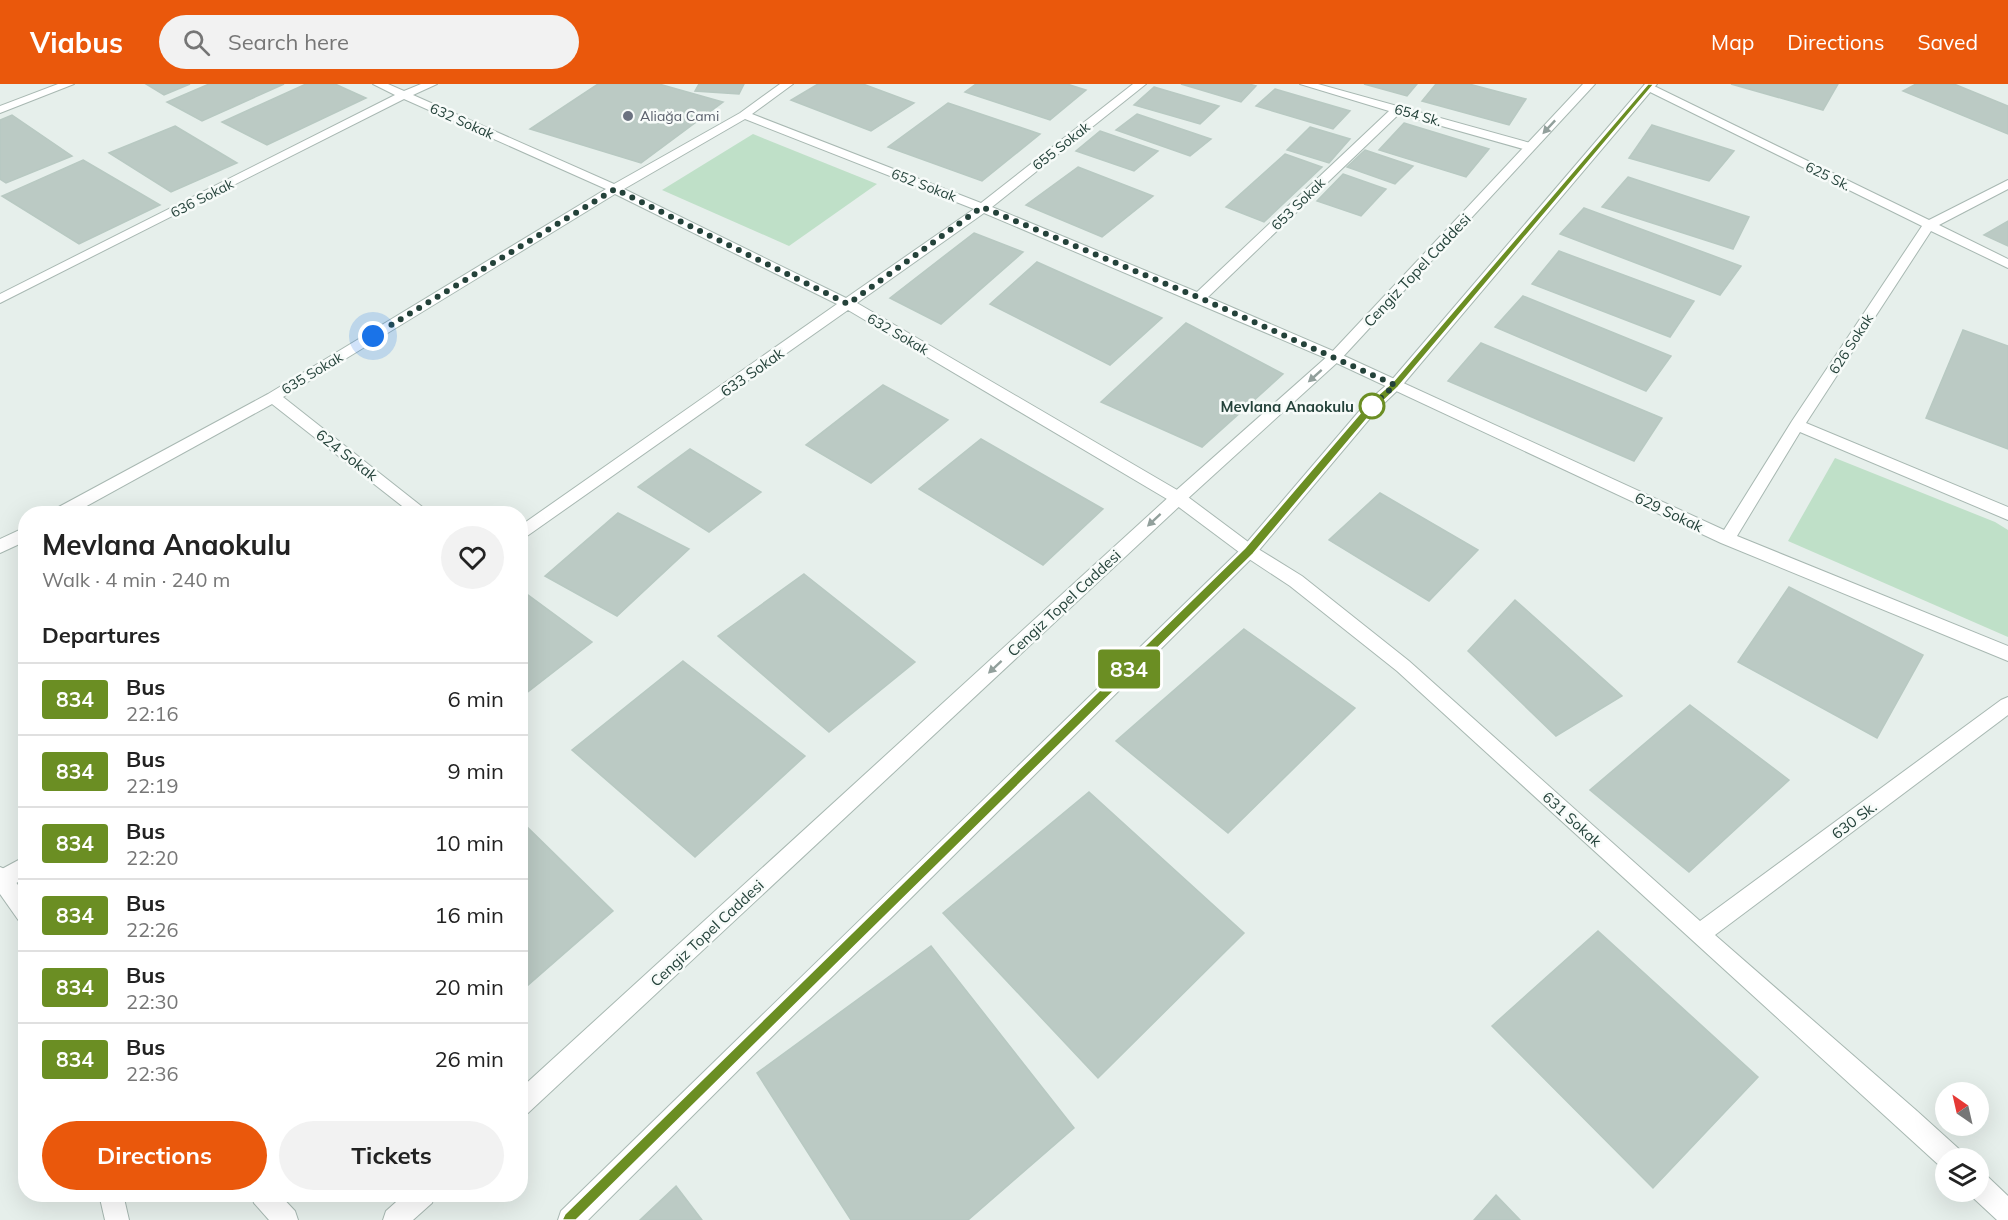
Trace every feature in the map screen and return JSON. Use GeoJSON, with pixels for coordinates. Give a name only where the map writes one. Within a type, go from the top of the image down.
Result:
{"type":"FeatureCollection","features":[{"type":"Feature","properties":{"kind":"street"},"geometry":{"type":"LineString","coordinates":[[0,110],[68,84]]}},
{"type":"Feature","properties":{"kind":"street","name":"632 Sokak"},"geometry":{"type":"LineString","coordinates":[[379,84],[615,189],[848,304],[1178,498]]}},
{"type":"Feature","properties":{"kind":"street","name":"636 Sokak"},"geometry":{"type":"LineString","coordinates":[[0,299],[404,95],[431,84]]}},
{"type":"Feature","properties":{"kind":"street","name":"635 Sokak"},"geometry":{"type":"LineString","coordinates":[[74,506],[273,397],[615,189],[744,115],[787,84]]}},
{"type":"Feature","properties":{"kind":"street","name":"655 Sokak"},"geometry":{"type":"LineString","coordinates":[[982,207],[1140,84]]}},
{"type":"Feature","properties":{"kind":"street","name":"654 Sk."},"geometry":{"type":"LineString","coordinates":[[1306,84],[1530,147]]}},
{"type":"Feature","properties":{"kind":"street","name":"Cengiz Topel Caddesi"},"geometry":{"type":"LineString","coordinates":[[528,1097],[1178,498],[1335,357],[1589,84]]}},
{"type":"Feature","properties":{"kind":"street"},"geometry":{"type":"LineString","coordinates":[[570,1220],[1249,551],[1372,406],[1395,385],[1649,86]]}},
{"type":"Feature","properties":{"kind":"street","name":"625 Sk."},"geometry":{"type":"LineString","coordinates":[[1649,86],[2008,264]]}},
{"type":"Feature","properties":{"kind":"street","name":"653 Sokak"},"geometry":{"type":"LineString","coordinates":[[1199,298],[1398,109]]}},
{"type":"Feature","properties":{"kind":"street","name":"652 Sokak"},"geometry":{"type":"LineString","coordinates":[[744,115],[982,207],[1335,357]]}},
{"type":"Feature","properties":{"kind":"street","name":"626 Sokak"},"geometry":{"type":"LineString","coordinates":[[1727,539],[1797,425],[1929,225],[2008,184]]}},
{"type":"Feature","properties":{"kind":"street","name":"633 Sokak"},"geometry":{"type":"LineString","coordinates":[[528,529],[982,207]]}},
{"type":"Feature","properties":{"kind":"street","name":"629 Sokak"},"geometry":{"type":"LineString","coordinates":[[1335,357],[1727,539],[2008,654]]}},
{"type":"Feature","properties":{"kind":"street","name":"624 Sokak"},"geometry":{"type":"LineString","coordinates":[[273,397],[413,506]]}},
{"type":"Feature","properties":{"kind":"street"},"geometry":{"type":"LineString","coordinates":[[1797,425],[2008,514]]}},
{"type":"Feature","properties":{"kind":"street","name":"631 Sokak"},"geometry":{"type":"LineString","coordinates":[[1178,498],[1249,551],[1296,581],[1404,666],[1939,1148]]}},
{"type":"Feature","properties":{"kind":"street"},"geometry":{"type":"LineString","coordinates":[[0,547],[18,537]]}},
{"type":"Feature","properties":{"kind":"street","name":"630 Sk."},"geometry":{"type":"LineString","coordinates":[[1699,934],[2008,705]]}},
{"type":"Feature","properties":{"kind":"street"},"geometry":{"type":"LineString","coordinates":[[18,869],[1,879],[18,903]]}},
{"type":"Feature","properties":{"kind":"street"},"geometry":{"type":"LineString","coordinates":[[1989,1195],[2008,1213]]}},
{"type":"Feature","properties":{"kind":"street"},"geometry":{"type":"LineString","coordinates":[[113,1202],[117,1220]]}},
{"type":"Feature","properties":{"kind":"street"},"geometry":{"type":"LineString","coordinates":[[270,1202],[286,1220]]}},
{"type":"Feature","properties":{"kind":"street"},"geometry":{"type":"LineString","coordinates":[[395,1220],[414,1202]]}},
{"type":"Feature","properties":{"kind":"green space"},"geometry":{"type":"Polygon","coordinates":[[[753,134],[877,184],[789,246],[662,190],[753,134]]]}},
{"type":"Feature","properties":{"kind":"green space"},"geometry":{"type":"Polygon","coordinates":[[[1835,458],[1995,522],[2008,530],[2008,637],[1788,541],[1835,458]]]}},
{"type":"Feature","properties":{"kind":"building"},"geometry":{"type":"Polygon","coordinates":[[[146,84],[190,84],[164,95],[146,84]]]}},
{"type":"Feature","properties":{"kind":"building"},"geometry":{"type":"Polygon","coordinates":[[[209,84],[284,84],[202,121],[167,102],[209,84]]]}},
{"type":"Feature","properties":{"kind":"building"},"geometry":{"type":"Polygon","coordinates":[[[306,84],[335,84],[366,98],[267,145],[222,122],[306,84]]]}},
{"type":"Feature","properties":{"kind":"building","name":"Aliağa Cami"},"geometry":{"type":"Polygon","coordinates":[[[598,84],[659,84],[723,102],[641,163],[530,129],[598,84]]]}},
{"type":"Feature","properties":{"kind":"building"},"geometry":{"type":"Polygon","coordinates":[[[699,84],[744,84],[739,94],[695,91],[699,84]]]}},
{"type":"Feature","properties":{"kind":"building"},"geometry":{"type":"Polygon","coordinates":[[[818,84],[863,84],[914,103],[871,131],[791,100],[818,84]]]}},
{"type":"Feature","properties":{"kind":"building"},"geometry":{"type":"Polygon","coordinates":[[[976,84],[1067,84],[1086,90],[1050,120],[965,92],[976,84]]]}},
{"type":"Feature","properties":{"kind":"building"},"geometry":{"type":"Polygon","coordinates":[[[1181,84],[1249,84],[1256,86],[1241,102],[1181,84]]]}},
{"type":"Feature","properties":{"kind":"building"},"geometry":{"type":"Polygon","coordinates":[[[1364,84],[1417,84],[1407,96],[1364,84]]]}},
{"type":"Feature","properties":{"kind":"building"},"geometry":{"type":"Polygon","coordinates":[[[1436,84],[1469,84],[1526,99],[1509,125],[1422,101],[1436,84]]]}},
{"type":"Feature","properties":{"kind":"building"},"geometry":{"type":"Polygon","coordinates":[[[1731,84],[1838,84],[1823,110],[1731,84]]]}},
{"type":"Feature","properties":{"kind":"building"},"geometry":{"type":"Polygon","coordinates":[[[1916,84],[1954,84],[2008,106],[2008,134],[1903,91],[1916,84]]]}},
{"type":"Feature","properties":{"kind":"building"},"geometry":{"type":"Polygon","coordinates":[[[1154,87],[1219,106],[1200,124],[1134,105],[1154,87]]]}},
{"type":"Feature","properties":{"kind":"building"},"geometry":{"type":"Polygon","coordinates":[[[1275,89],[1350,111],[1333,129],[1256,106],[1275,89]]]}},
{"type":"Feature","properties":{"kind":"building"},"geometry":{"type":"Polygon","coordinates":[[[948,103],[1040,134],[982,181],[888,147],[948,103]]]}},
{"type":"Feature","properties":{"kind":"building"},"geometry":{"type":"Polygon","coordinates":[[[1137,114],[1211,139],[1190,156],[1116,130],[1137,114]]]}},
{"type":"Feature","properties":{"kind":"building"},"geometry":{"type":"Polygon","coordinates":[[[12,115],[72,156],[6,183],[0,179],[0,120],[12,115]]]}},
{"type":"Feature","properties":{"kind":"building"},"geometry":{"type":"Polygon","coordinates":[[[1404,123],[1489,149],[1466,177],[1379,150],[1404,123]]]}},
{"type":"Feature","properties":{"kind":"building"},"geometry":{"type":"Polygon","coordinates":[[[1652,125],[1734,151],[1709,181],[1629,158],[1652,125]]]}},
{"type":"Feature","properties":{"kind":"building"},"geometry":{"type":"Polygon","coordinates":[[[175,126],[237,163],[171,192],[109,153],[175,126]]]}},
{"type":"Feature","properties":{"kind":"building"},"geometry":{"type":"Polygon","coordinates":[[[1310,127],[1350,139],[1329,163],[1287,150],[1310,127]]]}},
{"type":"Feature","properties":{"kind":"building"},"geometry":{"type":"Polygon","coordinates":[[[1100,131],[1158,151],[1134,171],[1076,151],[1100,131]]]}},
{"type":"Feature","properties":{"kind":"building"},"geometry":{"type":"Polygon","coordinates":[[[1365,150],[1413,166],[1395,184],[1347,167],[1365,150]]]}},
{"type":"Feature","properties":{"kind":"building"},"geometry":{"type":"Polygon","coordinates":[[[1285,154],[1322,167],[1264,222],[1226,207],[1285,154]]]}},
{"type":"Feature","properties":{"kind":"building"},"geometry":{"type":"Polygon","coordinates":[[[83,160],[160,205],[79,244],[2,196],[83,160]]]}},
{"type":"Feature","properties":{"kind":"building"},"geometry":{"type":"Polygon","coordinates":[[[1078,167],[1153,196],[1102,237],[1026,205],[1078,167]]]}},
{"type":"Feature","properties":{"kind":"building"},"geometry":{"type":"Polygon","coordinates":[[[1343,174],[1386,189],[1361,216],[1317,201],[1343,174]]]}},
{"type":"Feature","properties":{"kind":"building"},"geometry":{"type":"Polygon","coordinates":[[[1628,177],[1749,217],[1733,249],[1602,207],[1628,177]]]}},
{"type":"Feature","properties":{"kind":"building"},"geometry":{"type":"Polygon","coordinates":[[[1584,208],[1741,266],[1720,295],[1560,234],[1584,208]]]}},
{"type":"Feature","properties":{"kind":"building"},"geometry":{"type":"Polygon","coordinates":[[[2008,221],[2008,246],[1984,235],[2008,221]]]}},
{"type":"Feature","properties":{"kind":"building"},"geometry":{"type":"Polygon","coordinates":[[[974,233],[1023,252],[941,324],[890,298],[974,233]]]}},
{"type":"Feature","properties":{"kind":"building"},"geometry":{"type":"Polygon","coordinates":[[[1559,251],[1694,301],[1670,337],[1532,284],[1559,251]]]}},
{"type":"Feature","properties":{"kind":"building"},"geometry":{"type":"Polygon","coordinates":[[[1037,262],[1162,318],[1110,365],[990,304],[1037,262]]]}},
{"type":"Feature","properties":{"kind":"building"},"geometry":{"type":"Polygon","coordinates":[[[1523,296],[1671,356],[1646,391],[1495,327],[1523,296]]]}},
{"type":"Feature","properties":{"kind":"building"},"geometry":{"type":"Polygon","coordinates":[[[1186,323],[1283,374],[1202,447],[1101,402],[1186,323]]]}},
{"type":"Feature","properties":{"kind":"building"},"geometry":{"type":"Polygon","coordinates":[[[1963,330],[2008,346],[2008,449],[1926,418],[1963,330]]]}},
{"type":"Feature","properties":{"kind":"building"},"geometry":{"type":"Polygon","coordinates":[[[1481,343],[1662,418],[1634,461],[1448,381],[1481,343]]]}},
{"type":"Feature","properties":{"kind":"building"},"geometry":{"type":"Polygon","coordinates":[[[883,385],[948,420],[871,483],[806,445],[883,385]]]}},
{"type":"Feature","properties":{"kind":"building"},"geometry":{"type":"Polygon","coordinates":[[[981,439],[1103,509],[1043,565],[919,489],[981,439]]]}},
{"type":"Feature","properties":{"kind":"building"},"geometry":{"type":"Polygon","coordinates":[[[690,449],[761,492],[709,532],[638,487],[690,449]]]}},
{"type":"Feature","properties":{"kind":"building"},"geometry":{"type":"Polygon","coordinates":[[[1380,493],[1478,550],[1429,601],[1329,540],[1380,493]]]}},
{"type":"Feature","properties":{"kind":"building"},"geometry":{"type":"Polygon","coordinates":[[[618,513],[689,549],[617,616],[545,576],[618,513]]]}},
{"type":"Feature","properties":{"kind":"building"},"geometry":{"type":"Polygon","coordinates":[[[804,574],[915,662],[829,732],[718,636],[804,574]]]}},
{"type":"Feature","properties":{"kind":"building"},"geometry":{"type":"Polygon","coordinates":[[[1789,587],[1923,655],[1877,738],[1738,662],[1789,587]]]}},
{"type":"Feature","properties":{"kind":"building"},"geometry":{"type":"Polygon","coordinates":[[[528,595],[592,642],[528,692],[528,595]]]}},
{"type":"Feature","properties":{"kind":"building"},"geometry":{"type":"Polygon","coordinates":[[[1515,600],[1622,696],[1556,736],[1468,651],[1515,600]]]}},
{"type":"Feature","properties":{"kind":"building"},"geometry":{"type":"Polygon","coordinates":[[[1244,629],[1355,708],[1228,833],[1116,741],[1244,629]]]}},
{"type":"Feature","properties":{"kind":"building"},"geometry":{"type":"Polygon","coordinates":[[[683,661],[805,756],[695,857],[572,750],[683,661]]]}},
{"type":"Feature","properties":{"kind":"building"},"geometry":{"type":"Polygon","coordinates":[[[1690,705],[1789,780],[1689,872],[1590,790],[1690,705]]]}},
{"type":"Feature","properties":{"kind":"building"},"geometry":{"type":"Polygon","coordinates":[[[1089,792],[1244,933],[1098,1078],[943,913],[1089,792]]]}},
{"type":"Feature","properties":{"kind":"building"},"geometry":{"type":"Polygon","coordinates":[[[528,828],[613,911],[528,985],[528,828]]]}},
{"type":"Feature","properties":{"kind":"building"},"geometry":{"type":"Polygon","coordinates":[[[1598,931],[1758,1077],[1653,1188],[1492,1026],[1598,931]]]}},
{"type":"Feature","properties":{"kind":"building"},"geometry":{"type":"Polygon","coordinates":[[[931,946],[1074,1128],[968,1220],[851,1220],[757,1073],[931,946]]]}},
{"type":"Feature","properties":{"kind":"building"},"geometry":{"type":"Polygon","coordinates":[[[676,1186],[702,1220],[640,1220],[676,1186]]]}},
{"type":"Feature","properties":{"kind":"building"},"geometry":{"type":"Polygon","coordinates":[[[1496,1195],[1520,1220],[1474,1220],[1496,1195]]]}},
{"type":"Feature","properties":{"kind":"bus line","name":"834"},"geometry":{"type":"LineString","coordinates":[[570,1220],[1249,551],[1372,406],[1395,385],[1651,84]]}},
{"type":"Feature","properties":{"kind":"place","name":"Aliağa Cami"},"geometry":{"type":"Point","coordinates":[628,116]}},
{"type":"Feature","properties":{"kind":"place","name":"Mevlana Anaokulu"},"geometry":{"type":"Point","coordinates":[1372,406]}},
{"type":"Feature","properties":{"kind":"route"},"geometry":{"type":"LineString","coordinates":[[373,336],[615,189],[848,304],[982,207],[1207,301],[1395,385],[1372,406]]}}]}
